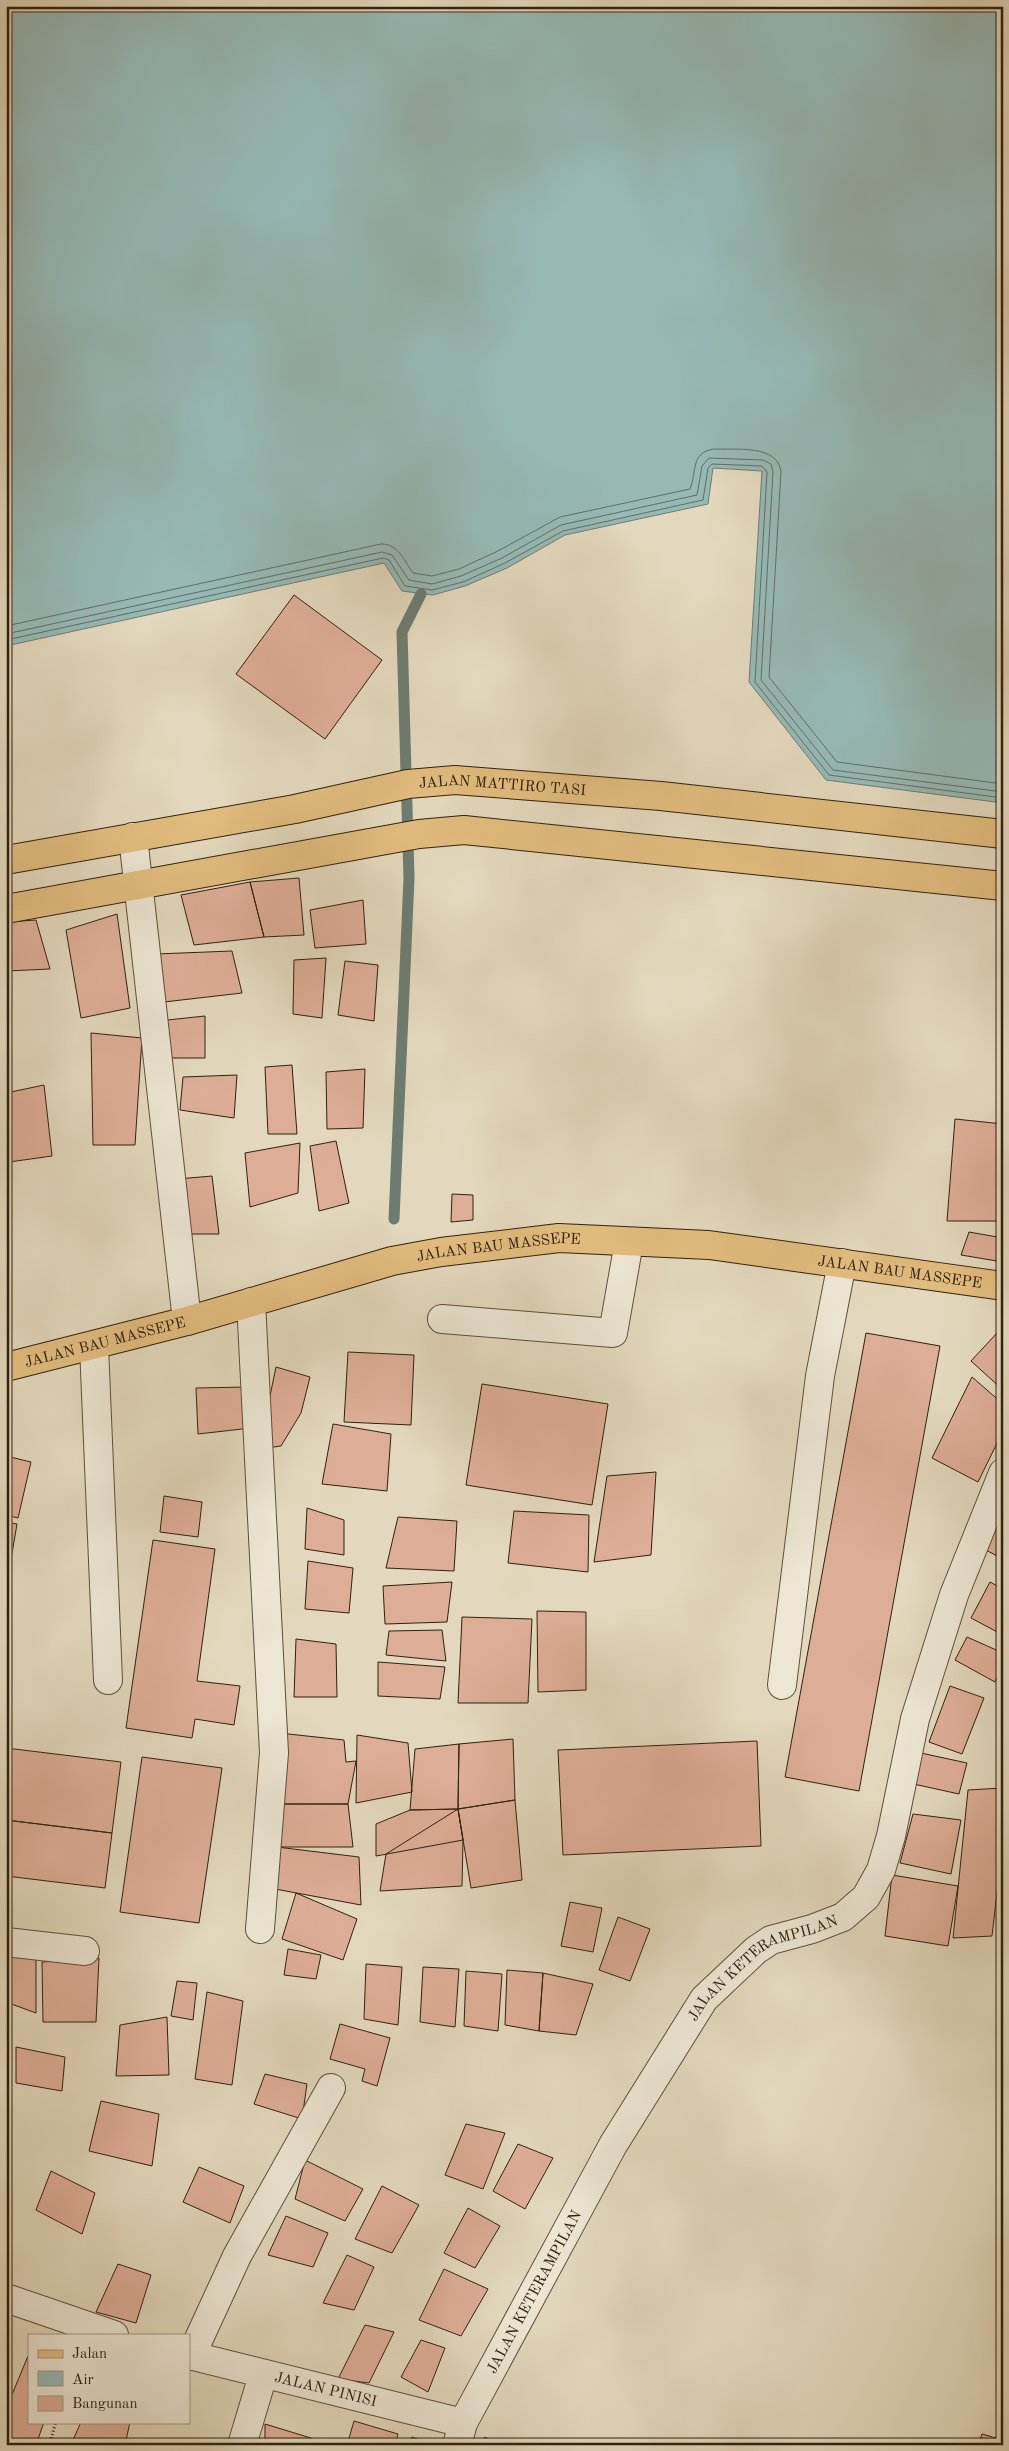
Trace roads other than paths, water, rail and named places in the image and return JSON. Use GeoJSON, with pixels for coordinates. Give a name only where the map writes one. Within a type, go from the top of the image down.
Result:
{"type":"FeatureCollection","features":[{"type":"Feature","properties":{"kind":"main road","name":"JALAN MATTIRO TASI"},"geometry":{"type":"LineString","coordinates":[[6,860],[294,809],[408,784],[454,780],[661,796],[1003,834]]}},
{"type":"Feature","properties":{"kind":"main road"},"geometry":{"type":"LineString","coordinates":[[6,909],[137,887],[389,840],[464,830],[1003,886]]}},
{"type":"Feature","properties":{"kind":"main road","name":"JALAN BAU MASSEPE"},"geometry":{"type":"LineString","coordinates":[[6,1367],[187,1321],[392,1261],[441,1252],[558,1238],[709,1245],[1003,1286]]}},
{"type":"Feature","properties":{"kind":"street"},"geometry":{"type":"LineString","coordinates":[[133,837],[137,887],[187,1321]]}},
{"type":"Feature","properties":{"kind":"street"},"geometry":{"type":"LineString","coordinates":[[442,1319],[613,1333],[629,1242]]}},
{"type":"Feature","properties":{"kind":"street"},"geometry":{"type":"LineString","coordinates":[[782,1685],[820,1376],[842,1263]]}},
{"type":"Feature","properties":{"kind":"street"},"geometry":{"type":"LineString","coordinates":[[251,1302],[274,1753],[260,1929]]}},
{"type":"Feature","properties":{"kind":"street"},"geometry":{"type":"LineString","coordinates":[[94,1346],[108,1680]]}},
{"type":"Feature","properties":{"kind":"street","name":"JALAN KETERAMPILAN"},"geometry":{"type":"LineString","coordinates":[[460,2434],[613,2145],[704,1999],[756,1950],[771,1940],[829,1924],[843,1917],[866,1897],[881,1870],[891,1836],[915,1720],[954,1595],[1003,1473]]}},
{"type":"Feature","properties":{"kind":"street"},"geometry":{"type":"LineString","coordinates":[[6,1942],[85,1951]]}},
{"type":"Feature","properties":{"kind":"street"},"geometry":{"type":"LineString","coordinates":[[190,2356],[237,2256],[331,2088]]}},
{"type":"Feature","properties":{"kind":"street"},"geometry":{"type":"LineString","coordinates":[[6,2298],[111,2334]]}},
{"type":"Feature","properties":{"kind":"street","name":"JALAN PINISI"},"geometry":{"type":"LineString","coordinates":[[190,2356],[263,2375],[460,2434]]}},
{"type":"Feature","properties":{"kind":"street"},"geometry":{"type":"LineString","coordinates":[[242,2445],[263,2375]]}},
{"type":"Feature","properties":{"kind":"water"},"geometry":{"type":"Polygon","coordinates":[[[6,6],[1003,6],[1003,803],[826,780],[749,682],[762,471],[713,468],[708,504],[565,535],[507,568],[465,586],[433,595],[402,591],[384,563],[6,646],[6,6]]]}},
{"type":"Feature","properties":{"kind":"waterway"},"geometry":{"type":"LineString","coordinates":[[394,1219],[409,878],[402,632],[421,594]]}}]}
